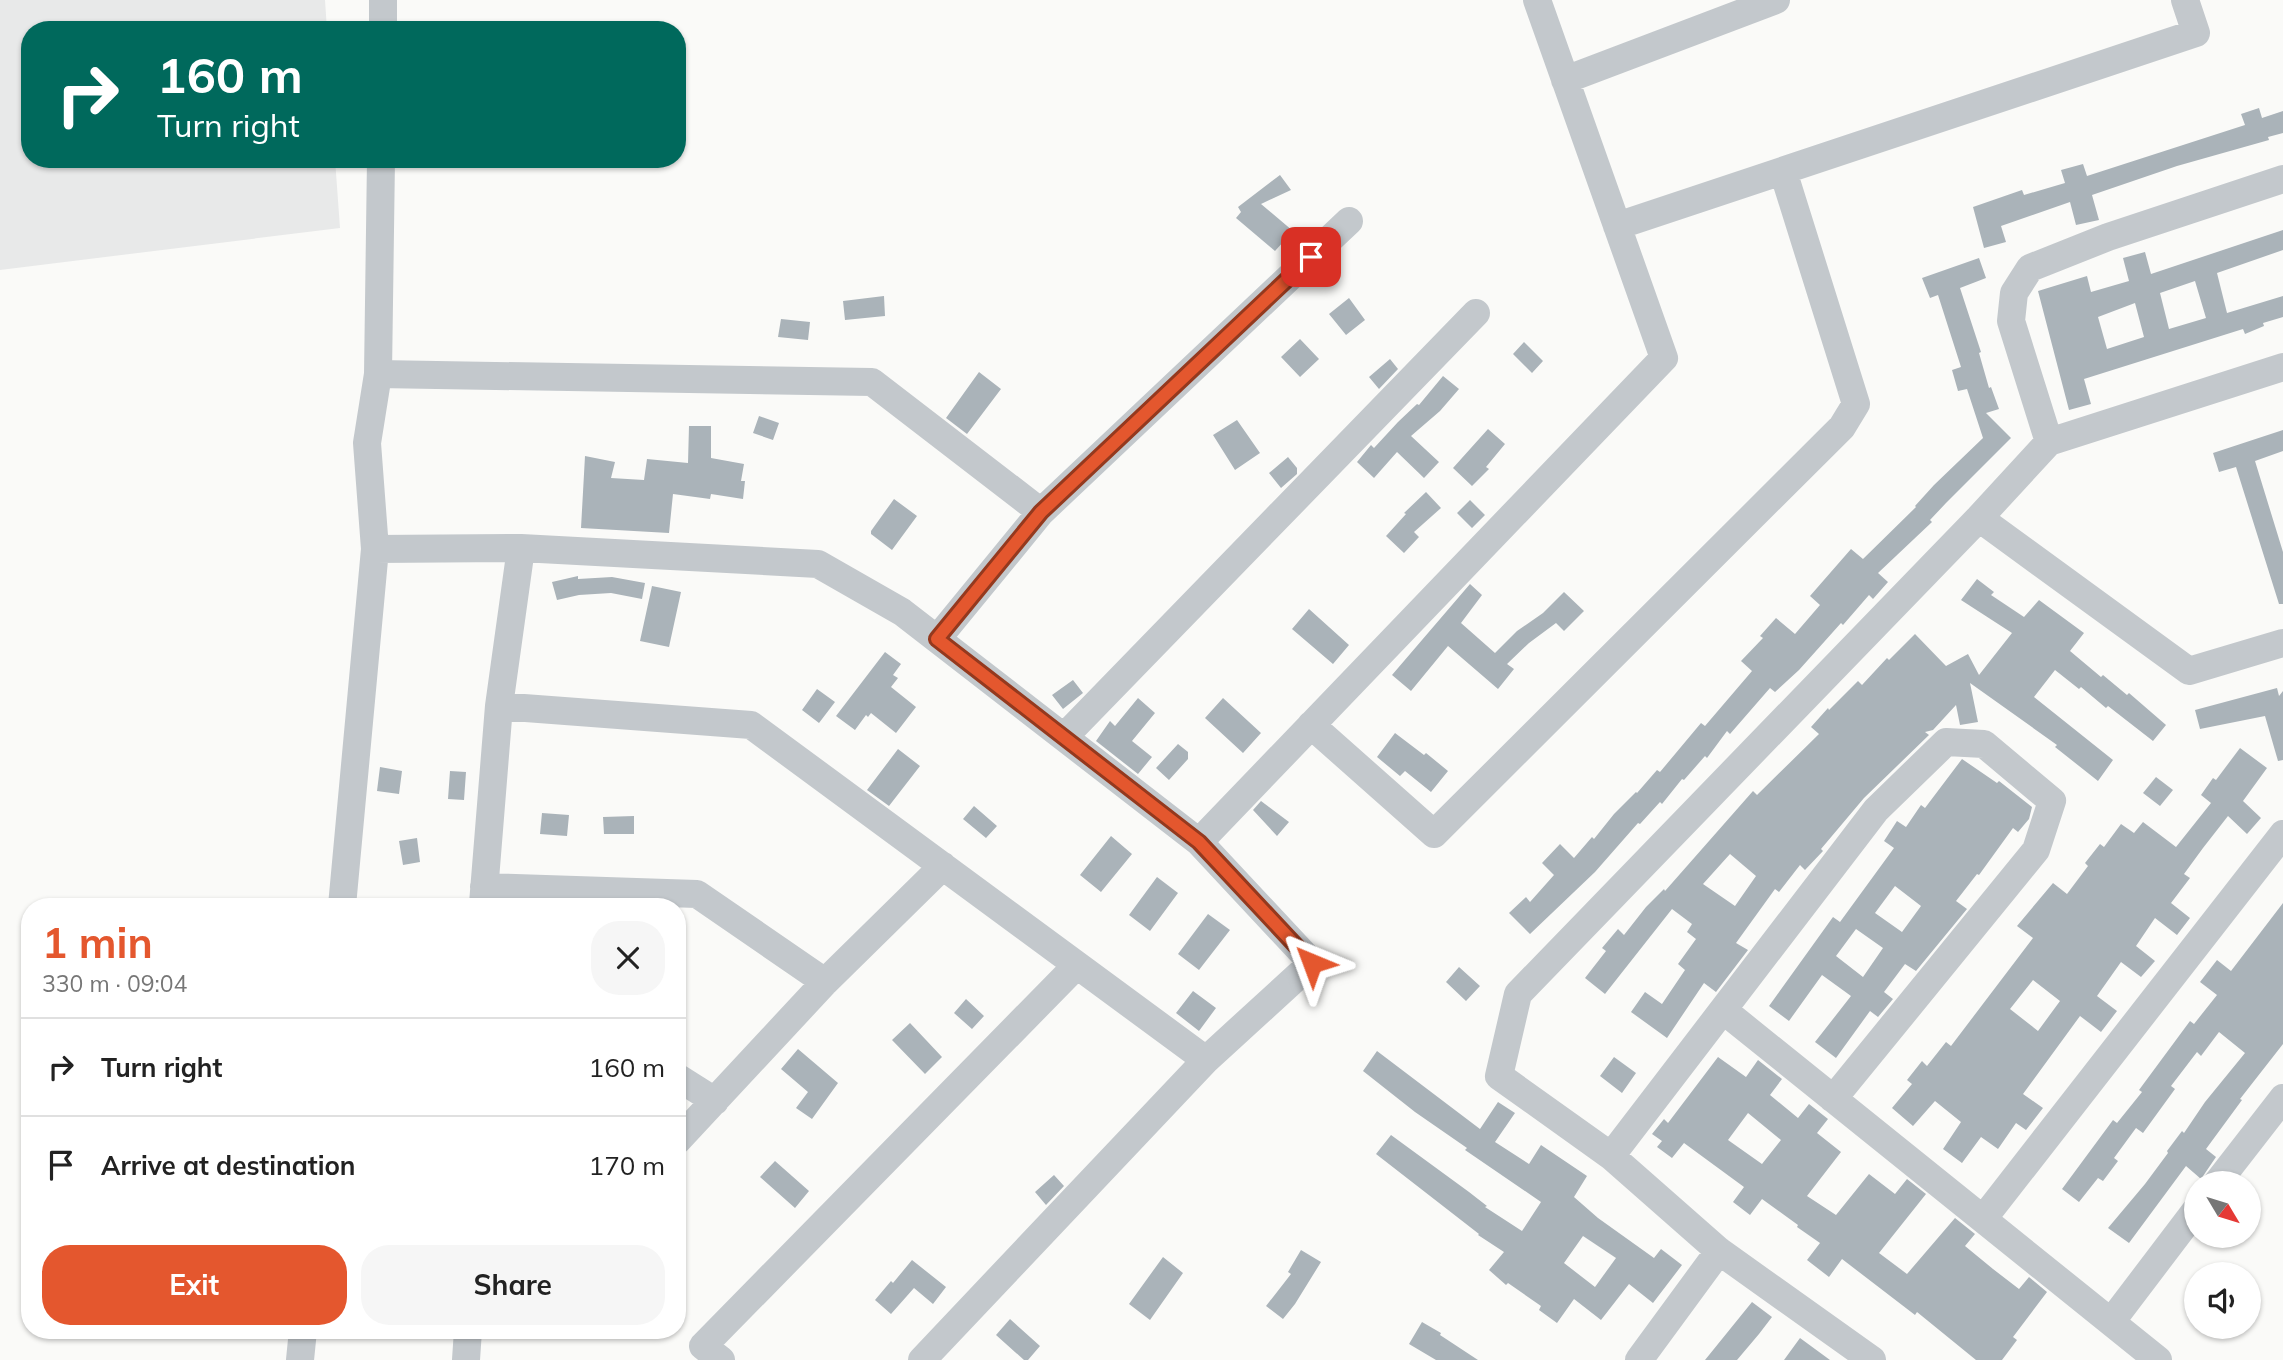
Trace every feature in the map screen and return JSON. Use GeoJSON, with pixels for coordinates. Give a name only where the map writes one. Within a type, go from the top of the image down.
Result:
{"type":"FeatureCollection","features":[{"type":"Feature","properties":{"kind":"street"},"geometry":{"type":"LineString","coordinates":[[383,0],[383,21]]}},
{"type":"Feature","properties":{"kind":"street"},"geometry":{"type":"LineString","coordinates":[[1199,842],[1664,358],[1537,0]]}},
{"type":"Feature","properties":{"kind":"street"},"geometry":{"type":"LineString","coordinates":[[1565,79],[1776,0]]}},
{"type":"Feature","properties":{"kind":"street"},"geometry":{"type":"LineString","coordinates":[[1617,226],[2196,33],[2185,0]]}},
{"type":"Feature","properties":{"kind":"street"},"geometry":{"type":"LineString","coordinates":[[343,898],[375,549],[367,443],[378,374],[381,168]]}},
{"type":"Feature","properties":{"kind":"street"},"geometry":{"type":"LineString","coordinates":[[1311,725],[1434,834],[1842,427],[1856,404],[1783,171]]}},
{"type":"Feature","properties":{"kind":"street"},"geometry":{"type":"LineString","coordinates":[[2049,442],[2011,321],[2014,293],[2030,268],[2108,237],[2283,179]]}},
{"type":"Feature","properties":{"kind":"street"},"geometry":{"type":"LineString","coordinates":[[937,639],[1041,512],[1349,221]]}},
{"type":"Feature","properties":{"kind":"street"},"geometry":{"type":"LineString","coordinates":[[1064,737],[1476,313]]}},
{"type":"Feature","properties":{"kind":"street"},"geometry":{"type":"LineString","coordinates":[[1867,1358],[1719,1251],[1611,1156],[1499,1076],[1518,994],[1979,518],[2049,442],[2283,367]]}},
{"type":"Feature","properties":{"kind":"street"},"geometry":{"type":"LineString","coordinates":[[378,374],[872,382],[1041,512]]}},
{"type":"Feature","properties":{"kind":"street"},"geometry":{"type":"LineString","coordinates":[[1979,518],[2189,671],[2283,643]]}},
{"type":"Feature","properties":{"kind":"street"},"geometry":{"type":"LineString","coordinates":[[375,549],[521,548],[818,564],[902,612],[1199,842],[1312,963],[1206,1060],[922,1360]]}},
{"type":"Feature","properties":{"kind":"street"},"geometry":{"type":"LineString","coordinates":[[521,548],[499,706],[483,897],[697,894],[825,982]]}},
{"type":"Feature","properties":{"kind":"street"},"geometry":{"type":"LineString","coordinates":[[499,706],[751,725],[1206,1060]]}},
{"type":"Feature","properties":{"kind":"street"},"geometry":{"type":"LineString","coordinates":[[1611,1156],[1876,810],[1946,741],[1984,744],[2052,801],[2036,850],[1833,1099]]}},
{"type":"Feature","properties":{"kind":"street"},"geometry":{"type":"LineString","coordinates":[[1983,1219],[2283,834]]}},
{"type":"Feature","properties":{"kind":"street"},"geometry":{"type":"LineString","coordinates":[[686,1132],[825,982],[943,866]]}},
{"type":"Feature","properties":{"kind":"street"},"geometry":{"type":"LineString","coordinates":[[721,1360],[703,1346],[1077,965]]}},
{"type":"Feature","properties":{"kind":"street"},"geometry":{"type":"LineString","coordinates":[[1723,1010],[2158,1360]]}},
{"type":"Feature","properties":{"kind":"street"},"geometry":{"type":"LineString","coordinates":[[686,1083],[715,1101]]}},
{"type":"Feature","properties":{"kind":"street"},"geometry":{"type":"LineString","coordinates":[[2226,1171],[2283,1098]]}},
{"type":"Feature","properties":{"kind":"street"},"geometry":{"type":"LineString","coordinates":[[2111,1322],[2184,1226]]}},
{"type":"Feature","properties":{"kind":"street"},"geometry":{"type":"LineString","coordinates":[[1639,1360],[1719,1251]]}},
{"type":"Feature","properties":{"kind":"street"},"geometry":{"type":"LineString","coordinates":[[300,1360],[302,1339]]}},
{"type":"Feature","properties":{"kind":"street"},"geometry":{"type":"LineString","coordinates":[[466,1360],[467,1339]]}},
{"type":"Feature","properties":{"kind":"shaded area"},"geometry":{"type":"Polygon","coordinates":[[[0,0],[325,0],[326,21],[21,21],[21,168],[336,168],[340,228],[0,270],[0,0]]]}},
{"type":"Feature","properties":{"kind":"building"},"geometry":{"type":"Polygon","coordinates":[[[2259,108],[2262,118],[2283,111],[2283,133],[2268,137],[2269,140],[2177,166],[2092,195],[2099,220],[2076,225],[2070,202],[2001,226],[2006,242],[1984,248],[1973,207],[2022,190],[2024,195],[2065,183],[2061,170],[2083,164],[2087,176],[2245,125],[2241,114],[2259,108]]]}},
{"type":"Feature","properties":{"kind":"building"},"geometry":{"type":"Polygon","coordinates":[[[1280,175],[1291,190],[1261,204],[1293,231],[1275,251],[1236,218],[1241,212],[1238,207],[1280,175]]]}},
{"type":"Feature","properties":{"kind":"building"},"geometry":{"type":"Polygon","coordinates":[[[2283,230],[2283,250],[2217,273],[2227,313],[2283,296],[2283,317],[2263,323],[2264,326],[2245,334],[2243,329],[2084,379],[2091,404],[2069,410],[2038,291],[2087,276],[2091,292],[2129,281],[2123,258],[2145,252],[2151,274],[2283,230]],[[2195,281],[2160,293],[2169,329],[2206,318],[2195,281]],[[2135,303],[2098,317],[2107,349],[2144,337],[2135,303]]]}},
{"type":"Feature","properties":{"kind":"building"},"geometry":{"type":"Polygon","coordinates":[[[1979,258],[1986,278],[1960,288],[1981,352],[1979,353],[1989,388],[1991,387],[1999,409],[1986,413],[2011,438],[1930,520],[1932,522],[1878,573],[1888,582],[1873,599],[1869,595],[1843,625],[1841,623],[1799,670],[1775,692],[1770,688],[1730,734],[1727,731],[1707,758],[1705,756],[1662,804],[1660,802],[1640,824],[1638,823],[1595,872],[1530,934],[1509,913],[1526,897],[1530,902],[1554,875],[1542,863],[1560,844],[1574,858],[1592,837],[1594,839],[1657,770],[1660,772],[1701,723],[1705,726],[1752,671],[1741,661],[1763,638],[1760,636],[1776,618],[1795,634],[1820,605],[1810,596],[1851,549],[1863,559],[1983,438],[1967,389],[1958,391],[1952,370],[1961,367],[1938,295],[1930,298],[1922,278],[1979,258]]]}},
{"type":"Feature","properties":{"kind":"building"},"geometry":{"type":"Polygon","coordinates":[[[884,296],[885,316],[845,320],[843,301],[884,296]]]}},
{"type":"Feature","properties":{"kind":"building"},"geometry":{"type":"Polygon","coordinates":[[[1349,298],[1365,320],[1346,335],[1329,314],[1349,298]]]}},
{"type":"Feature","properties":{"kind":"building"},"geometry":{"type":"Polygon","coordinates":[[[781,319],[810,322],[808,340],[778,337],[781,319]]]}},
{"type":"Feature","properties":{"kind":"building"},"geometry":{"type":"Polygon","coordinates":[[[1300,339],[1319,359],[1300,377],[1281,357],[1300,339]]]}},
{"type":"Feature","properties":{"kind":"building"},"geometry":{"type":"Polygon","coordinates":[[[1524,342],[1543,361],[1532,373],[1513,354],[1524,342]]]}},
{"type":"Feature","properties":{"kind":"building"},"geometry":{"type":"Polygon","coordinates":[[[1390,359],[1398,369],[1379,389],[1369,377],[1390,359]]]}},
{"type":"Feature","properties":{"kind":"building"},"geometry":{"type":"Polygon","coordinates":[[[979,372],[1001,389],[967,434],[946,418],[979,372]]]}},
{"type":"Feature","properties":{"kind":"building"},"geometry":{"type":"Polygon","coordinates":[[[1443,376],[1459,389],[1440,411],[1411,436],[1439,462],[1424,478],[1397,452],[1374,478],[1357,462],[1371,445],[1374,448],[1398,422],[1419,405],[1443,376]]]}},
{"type":"Feature","properties":{"kind":"building"},"geometry":{"type":"Polygon","coordinates":[[[759,416],[779,423],[773,440],[753,433],[759,416]]]}},
{"type":"Feature","properties":{"kind":"building"},"geometry":{"type":"Polygon","coordinates":[[[1237,420],[1260,453],[1235,470],[1213,435],[1237,420]]]}},
{"type":"Feature","properties":{"kind":"building"},"geometry":{"type":"Polygon","coordinates":[[[689,426],[711,426],[711,458],[744,464],[741,481],[745,481],[743,499],[711,494],[710,499],[673,494],[669,533],[581,528],[585,456],[615,462],[611,478],[644,480],[647,459],[688,463],[689,426]]]}},
{"type":"Feature","properties":{"kind":"building"},"geometry":{"type":"Polygon","coordinates":[[[1488,429],[1505,444],[1486,467],[1489,469],[1472,486],[1453,468],[1488,429]]]}},
{"type":"Feature","properties":{"kind":"building"},"geometry":{"type":"Polygon","coordinates":[[[2283,430],[2283,451],[2255,461],[2283,552],[2283,604],[2279,604],[2236,467],[2219,472],[2213,453],[2283,430]]]}},
{"type":"Feature","properties":{"kind":"building"},"geometry":{"type":"Polygon","coordinates":[[[1288,457],[1297,468],[1297,474],[1281,488],[1269,473],[1288,457]]]}},
{"type":"Feature","properties":{"kind":"building"},"geometry":{"type":"Polygon","coordinates":[[[1426,492],[1441,508],[1414,532],[1419,537],[1404,553],[1386,536],[1406,514],[1404,513],[1426,492]]]}},
{"type":"Feature","properties":{"kind":"building"},"geometry":{"type":"Polygon","coordinates":[[[894,499],[917,516],[892,550],[871,534],[871,531],[894,499]]]}},
{"type":"Feature","properties":{"kind":"building"},"geometry":{"type":"Polygon","coordinates":[[[1470,500],[1485,515],[1472,528],[1457,513],[1470,500]]]}},
{"type":"Feature","properties":{"kind":"building"},"geometry":{"type":"Polygon","coordinates":[[[578,576],[578,579],[612,577],[645,583],[642,599],[611,593],[579,595],[557,600],[552,582],[578,576]]]}},
{"type":"Feature","properties":{"kind":"building"},"geometry":{"type":"Polygon","coordinates":[[[1977,579],[1994,592],[1991,595],[2024,617],[2039,600],[2084,633],[2070,651],[2101,677],[2103,675],[2127,695],[2129,693],[2166,725],[2153,741],[2055,670],[2034,697],[2113,760],[2098,781],[2055,747],[2057,745],[1970,683],[1978,722],[1960,725],[1956,705],[1933,730],[1925,732],[1929,735],[1864,798],[1805,870],[1800,865],[1779,892],[1775,889],[1736,943],[1748,950],[1716,992],[1704,983],[1667,1038],[1631,1012],[1645,992],[1662,1004],[1685,970],[1678,964],[1696,939],[1687,932],[1692,924],[1672,909],[1605,994],[1585,978],[1606,951],[1602,948],[1618,929],[1624,935],[1646,907],[1664,889],[1665,891],[1753,791],[1757,795],[1819,734],[1811,727],[1828,708],[1829,710],[1858,681],[1862,685],[1887,658],[1889,660],[1915,634],[1946,666],[1968,654],[1979,675],[2012,633],[1961,600],[1977,579]],[[1730,854],[1703,884],[1735,906],[1756,876],[1730,854]]]}},
{"type":"Feature","properties":{"kind":"building"},"geometry":{"type":"Polygon","coordinates":[[[1470,584],[1482,595],[1461,623],[1495,653],[1564,592],[1584,611],[1564,631],[1556,623],[1529,643],[1507,664],[1514,669],[1498,689],[1448,646],[1411,691],[1392,675],[1470,584]]]}},
{"type":"Feature","properties":{"kind":"building"},"geometry":{"type":"Polygon","coordinates":[[[652,586],[681,592],[669,647],[640,641],[652,586]]]}},
{"type":"Feature","properties":{"kind":"building"},"geometry":{"type":"Polygon","coordinates":[[[1309,609],[1349,645],[1333,664],[1292,629],[1309,609]]]}},
{"type":"Feature","properties":{"kind":"building"},"geometry":{"type":"Polygon","coordinates":[[[885,652],[901,664],[893,675],[898,678],[891,687],[916,707],[896,733],[871,713],[868,717],[866,715],[855,730],[836,716],[885,652]]]}},
{"type":"Feature","properties":{"kind":"building"},"geometry":{"type":"Polygon","coordinates":[[[1073,680],[1083,693],[1063,709],[1052,695],[1073,680]]]}},
{"type":"Feature","properties":{"kind":"building"},"geometry":{"type":"Polygon","coordinates":[[[2277,688],[2279,696],[2283,691],[2283,760],[2278,761],[2265,716],[2200,729],[2195,710],[2277,688]]]}},
{"type":"Feature","properties":{"kind":"building"},"geometry":{"type":"Polygon","coordinates":[[[817,689],[835,702],[819,723],[802,710],[817,689]]]}},
{"type":"Feature","properties":{"kind":"building"},"geometry":{"type":"Polygon","coordinates":[[[1138,698],[1155,713],[1132,741],[1152,757],[1138,774],[1096,741],[1110,721],[1115,726],[1138,698]]]}},
{"type":"Feature","properties":{"kind":"building"},"geometry":{"type":"Polygon","coordinates":[[[1223,698],[1261,733],[1243,753],[1205,718],[1223,698]]]}},
{"type":"Feature","properties":{"kind":"building"},"geometry":{"type":"Polygon","coordinates":[[[1395,733],[1448,771],[1431,792],[1405,771],[1400,776],[1377,757],[1395,733]]]}},
{"type":"Feature","properties":{"kind":"building"},"geometry":{"type":"Polygon","coordinates":[[[1178,744],[1188,752],[1188,759],[1169,780],[1156,768],[1178,744]]]}},
{"type":"Feature","properties":{"kind":"building"},"geometry":{"type":"Polygon","coordinates":[[[2240,748],[2267,768],[2243,801],[2261,818],[2247,834],[2228,816],[2203,848],[2184,874],[2190,878],[2171,903],[2190,918],[2177,935],[2155,918],[2136,946],[2155,961],[2141,977],[2121,962],[2097,996],[2117,1011],[2101,1032],[2080,1016],[2023,1094],[2043,1108],[2026,1130],[2016,1123],[1998,1149],[1981,1137],[1962,1163],[1943,1149],[1961,1122],[1935,1101],[1913,1126],[1892,1108],[1912,1084],[1907,1080],[1922,1061],[1927,1066],[1946,1042],[1951,1046],[2033,938],[2017,926],[2053,883],[2067,894],[2088,866],[2085,863],[2100,844],[2104,847],[2121,824],[2134,833],[2143,822],[2176,847],[2211,803],[2201,795],[2213,778],[2216,780],[2240,748]],[[2033,980],[2010,1009],[2038,1031],[2060,1001],[2033,980]]]}},
{"type":"Feature","properties":{"kind":"building"},"geometry":{"type":"Polygon","coordinates":[[[898,749],[920,766],[889,806],[867,790],[898,749]]]}},
{"type":"Feature","properties":{"kind":"building"},"geometry":{"type":"Polygon","coordinates":[[[1962,759],[1997,783],[1999,781],[2032,807],[2029,819],[2018,832],[2013,828],[1979,875],[1977,874],[1956,901],[1967,909],[1916,971],[1905,964],[1884,992],[1893,999],[1878,1017],[1870,1011],[1836,1058],[1815,1042],[1851,996],[1822,975],[1789,1021],[1769,1006],[1833,917],[1840,922],[1894,848],[1884,841],[1897,821],[1906,827],[1921,805],[1925,808],[1962,759]],[[1895,886],[1875,913],[1902,932],[1921,906],[1895,886]],[[1856,929],[1836,956],[1863,977],[1883,948],[1856,929]]]}},
{"type":"Feature","properties":{"kind":"building"},"geometry":{"type":"Polygon","coordinates":[[[380,767],[402,771],[399,794],[377,791],[380,767]]]}},
{"type":"Feature","properties":{"kind":"building"},"geometry":{"type":"Polygon","coordinates":[[[450,771],[466,772],[464,800],[448,799],[450,771]]]}},
{"type":"Feature","properties":{"kind":"building"},"geometry":{"type":"Polygon","coordinates":[[[2156,777],[2173,790],[2160,806],[2143,793],[2156,777]]]}},
{"type":"Feature","properties":{"kind":"building"},"geometry":{"type":"Polygon","coordinates":[[[1261,801],[1289,822],[1277,836],[1253,810],[1261,801]]]}},
{"type":"Feature","properties":{"kind":"building"},"geometry":{"type":"Polygon","coordinates":[[[974,806],[997,826],[986,838],[963,819],[974,806]]]}},
{"type":"Feature","properties":{"kind":"building"},"geometry":{"type":"Polygon","coordinates":[[[542,813],[569,815],[567,836],[540,834],[542,813]]]}},
{"type":"Feature","properties":{"kind":"building"},"geometry":{"type":"Polygon","coordinates":[[[634,816],[634,834],[604,834],[603,817],[634,816]]]}},
{"type":"Feature","properties":{"kind":"building"},"geometry":{"type":"Polygon","coordinates":[[[1111,836],[1132,854],[1101,892],[1080,875],[1111,836]]]}},
{"type":"Feature","properties":{"kind":"building"},"geometry":{"type":"Polygon","coordinates":[[[417,838],[420,862],[403,865],[399,841],[417,838]]]}},
{"type":"Feature","properties":{"kind":"building"},"geometry":{"type":"Polygon","coordinates":[[[1157,877],[1178,893],[1150,931],[1129,915],[1157,877]]]}},
{"type":"Feature","properties":{"kind":"building"},"geometry":{"type":"Polygon","coordinates":[[[2283,903],[2283,1044],[2240,1099],[2242,1100],[2206,1149],[2216,1157],[2206,1171],[2192,1171],[2186,1166],[2129,1243],[2108,1228],[2245,1053],[2219,1032],[2201,1056],[2197,1052],[2171,1086],[2175,1089],[2143,1133],[2136,1128],[2114,1158],[2118,1161],[2103,1181],[2098,1178],[2079,1202],[2062,1189],[2113,1120],[2117,1123],[2142,1092],[2139,1090],[2190,1021],[2194,1024],[2217,995],[2200,982],[2217,960],[2231,971],[2283,903]]]}},
{"type":"Feature","properties":{"kind":"building"},"geometry":{"type":"Polygon","coordinates":[[[1208,914],[1230,930],[1199,970],[1178,954],[1208,914]]]}},
{"type":"Feature","properties":{"kind":"building"},"geometry":{"type":"Polygon","coordinates":[[[1459,967],[1480,986],[1466,1001],[1446,982],[1459,967]]]}},
{"type":"Feature","properties":{"kind":"building"},"geometry":{"type":"Polygon","coordinates":[[[1193,991],[1216,1008],[1199,1031],[1176,1013],[1193,991]]]}},
{"type":"Feature","properties":{"kind":"building"},"geometry":{"type":"Polygon","coordinates":[[[966,999],[984,1016],[972,1029],[954,1013],[966,999]]]}},
{"type":"Feature","properties":{"kind":"building"},"geometry":{"type":"Polygon","coordinates":[[[910,1023],[942,1057],[925,1074],[892,1040],[910,1023]]]}},
{"type":"Feature","properties":{"kind":"building"},"geometry":{"type":"Polygon","coordinates":[[[798,1049],[838,1083],[812,1119],[796,1108],[808,1092],[781,1069],[798,1049]]]}},
{"type":"Feature","properties":{"kind":"building"},"geometry":{"type":"Polygon","coordinates":[[[1377,1051],[1480,1129],[1498,1102],[1515,1113],[1495,1142],[1529,1164],[1541,1145],[1587,1176],[1574,1197],[1598,1218],[1654,1258],[1661,1249],[1682,1265],[1653,1303],[1629,1284],[1601,1320],[1574,1299],[1557,1323],[1539,1310],[1541,1306],[1508,1283],[1506,1285],[1489,1270],[1504,1252],[1478,1235],[1376,1154],[1391,1135],[1487,1206],[1485,1207],[1522,1231],[1541,1202],[1465,1150],[1467,1148],[1363,1071],[1377,1051]],[[1583,1236],[1564,1263],[1595,1287],[1616,1258],[1583,1236]]]}},
{"type":"Feature","properties":{"kind":"building"},"geometry":{"type":"Polygon","coordinates":[[[1614,1057],[1636,1073],[1622,1093],[1600,1076],[1614,1057]]]}},
{"type":"Feature","properties":{"kind":"building"},"geometry":{"type":"Polygon","coordinates":[[[1718,1057],[1746,1077],[1758,1060],[1782,1079],[1770,1095],[1798,1118],[1809,1104],[1828,1119],[1817,1133],[1841,1152],[1807,1196],[1836,1215],[1869,1174],[1895,1194],[1907,1179],[1926,1194],[1879,1253],[1907,1274],[1955,1218],[1975,1234],[1965,1246],[1993,1269],[2019,1289],[2029,1277],[2047,1292],[2013,1337],[2017,1340],[2002,1360],[1976,1360],[1917,1312],[1915,1315],[1842,1259],[1829,1277],[1807,1260],[1820,1243],[1762,1199],[1750,1215],[1733,1202],[1744,1187],[1684,1143],[1672,1158],[1657,1147],[1662,1141],[1652,1134],[1664,1119],[1668,1123],[1718,1057]],[[1748,1113],[1728,1140],[1762,1164],[1781,1140],[1748,1113]]]}},
{"type":"Feature","properties":{"kind":"building"},"geometry":{"type":"Polygon","coordinates":[[[775,1161],[809,1191],[795,1208],[760,1177],[775,1161]]]}},
{"type":"Feature","properties":{"kind":"building"},"geometry":{"type":"Polygon","coordinates":[[[1054,1175],[1064,1186],[1046,1205],[1035,1192],[1054,1175]]]}},
{"type":"Feature","properties":{"kind":"building"},"geometry":{"type":"Polygon","coordinates":[[[1301,1250],[1321,1262],[1283,1319],[1266,1306],[1291,1274],[1288,1272],[1301,1250]]]}},
{"type":"Feature","properties":{"kind":"building"},"geometry":{"type":"Polygon","coordinates":[[[1163,1257],[1183,1273],[1150,1320],[1129,1304],[1163,1257]]]}},
{"type":"Feature","properties":{"kind":"building"},"geometry":{"type":"Polygon","coordinates":[[[912,1260],[946,1287],[933,1304],[914,1288],[891,1314],[875,1300],[912,1260]]]}},
{"type":"Feature","properties":{"kind":"building"},"geometry":{"type":"Polygon","coordinates":[[[1752,1302],[1772,1317],[1759,1334],[1737,1360],[1705,1360],[1752,1302]]]}},
{"type":"Feature","properties":{"kind":"building"},"geometry":{"type":"Polygon","coordinates":[[[1010,1319],[1040,1346],[1028,1360],[1024,1360],[996,1335],[1010,1319]]]}},
{"type":"Feature","properties":{"kind":"building"},"geometry":{"type":"Polygon","coordinates":[[[1422,1322],[1478,1360],[1436,1360],[1409,1344],[1422,1322]]]}},
{"type":"Feature","properties":{"kind":"building"},"geometry":{"type":"Polygon","coordinates":[[[1800,1338],[1830,1360],[1784,1360],[1800,1338]]]}},
{"type":"Feature","properties":{"kind":"route"},"geometry":{"type":"LineString","coordinates":[[1311,257],[1041,512],[937,639],[1199,842],[1312,963]]}}]}
